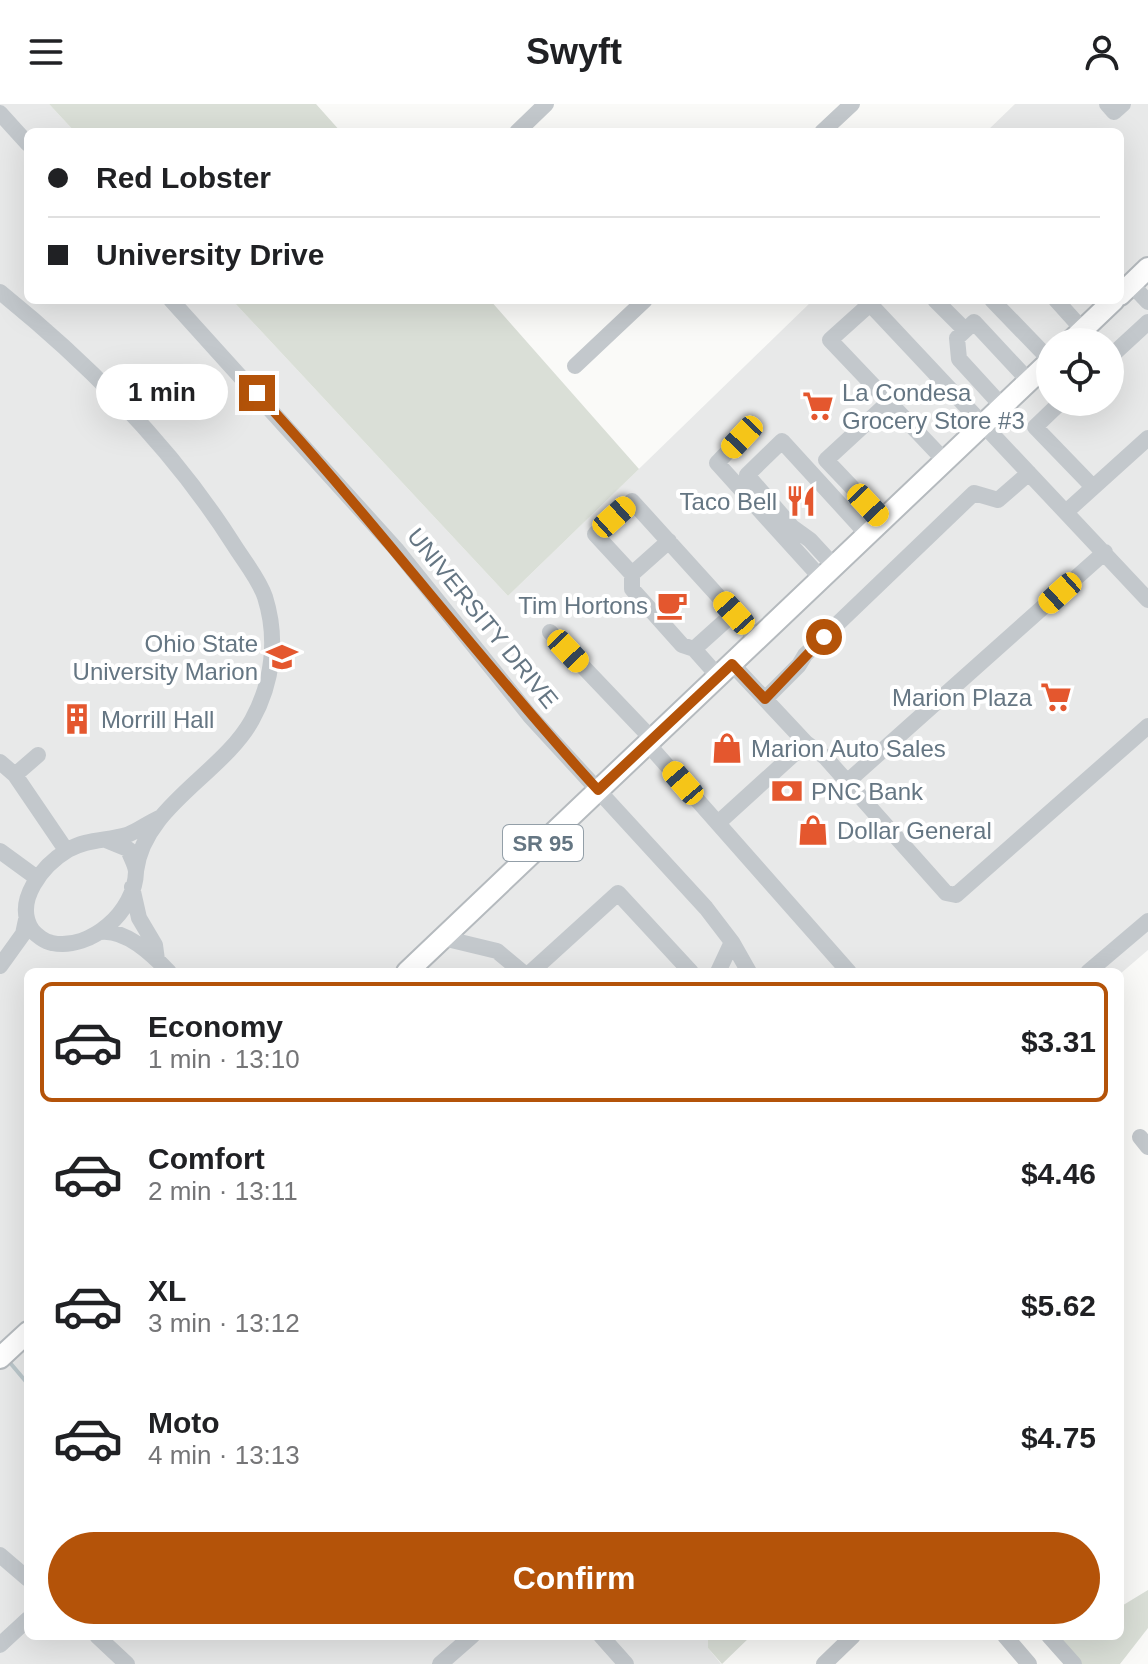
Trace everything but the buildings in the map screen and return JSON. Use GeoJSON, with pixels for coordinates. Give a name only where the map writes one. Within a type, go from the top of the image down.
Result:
{"type":"FeatureCollection","features":[{"type":"Feature","properties":{"kind":"main road"},"geometry":{"type":"LineString","coordinates":[[1125,290],[1148,268]]}},
{"type":"Feature","properties":{"kind":"main road"},"geometry":{"type":"LineString","coordinates":[[1085,328],[1110,304]]}},
{"type":"Feature","properties":{"kind":"main road","name":"SR 95"},"geometry":{"type":"LineString","coordinates":[[411,968],[1036,374]]}},
{"type":"Feature","properties":{"kind":"main road"},"geometry":{"type":"LineString","coordinates":[[0,1358],[23,1337]]}},
{"type":"Feature","properties":{"kind":"street"},"geometry":{"type":"LineString","coordinates":[[521,128],[546,104]]}},
{"type":"Feature","properties":{"kind":"street"},"geometry":{"type":"LineString","coordinates":[[826,128],[852,104]]}},
{"type":"Feature","properties":{"kind":"street"},"geometry":{"type":"LineString","coordinates":[[1107,104],[1114,112],[1123,104]]}},
{"type":"Feature","properties":{"kind":"street"},"geometry":{"type":"LineString","coordinates":[[0,113],[24,140]]}},
{"type":"Feature","properties":{"kind":"street"},"geometry":{"type":"LineString","coordinates":[[1125,290],[1148,302]]}},
{"type":"Feature","properties":{"kind":"street"},"geometry":{"type":"LineString","coordinates":[[0,292],[89,367],[201,494],[264,594],[273,629],[271,675],[252,720],[225,758],[161,817],[141,847],[134,878],[117,917],[100,932],[80,941],[34,946],[4,963]]}},
{"type":"Feature","properties":{"kind":"street","name":"UNIVERSITY DRIVE"},"geometry":{"type":"LineString","coordinates":[[175,304],[396,549],[530,716],[732,942],[747,968]]}},
{"type":"Feature","properties":{"kind":"street"},"geometry":{"type":"LineString","coordinates":[[575,366],[641,304]]}},
{"type":"Feature","properties":{"kind":"street"},"geometry":{"type":"LineString","coordinates":[[945,461],[830,340],[870,304],[1148,600]]}},
{"type":"Feature","properties":{"kind":"street"},"geometry":{"type":"LineString","coordinates":[[939,304],[965,330]]}},
{"type":"Feature","properties":{"kind":"street"},"geometry":{"type":"LineString","coordinates":[[996,304],[1036,346]]}},
{"type":"Feature","properties":{"kind":"street"},"geometry":{"type":"LineString","coordinates":[[1058,304],[1069,328]]}},
{"type":"Feature","properties":{"kind":"street"},"geometry":{"type":"LineString","coordinates":[[1002,406],[959,359],[957,338],[965,330],[974,322],[1029,381]]}},
{"type":"Feature","properties":{"kind":"street"},"geometry":{"type":"LineString","coordinates":[[1124,344],[1148,322]]}},
{"type":"Feature","properties":{"kind":"street"},"geometry":{"type":"LineString","coordinates":[[883,520],[826,460],[889,402]]}},
{"type":"Feature","properties":{"kind":"street"},"geometry":{"type":"LineString","coordinates":[[1046,416],[1035,427],[1093,487]]}},
{"type":"Feature","properties":{"kind":"street"},"geometry":{"type":"LineString","coordinates":[[742,437],[717,463],[828,572]]}},
{"type":"Feature","properties":{"kind":"street"},"geometry":{"type":"LineString","coordinates":[[1066,512],[1148,438]]}},
{"type":"Feature","properties":{"kind":"street"},"geometry":{"type":"LineString","coordinates":[[828,572],[810,540],[792,527],[747,475],[782,441],[867,534]]}},
{"type":"Feature","properties":{"kind":"street"},"geometry":{"type":"LineString","coordinates":[[765,699],[805,655],[974,493],[998,500],[1029,473]]}},
{"type":"Feature","properties":{"kind":"street"},"geometry":{"type":"LineString","coordinates":[[757,639],[632,501],[595,534],[632,574],[632,589],[682,645],[694,649],[765,699],[847,782],[946,893],[956,895],[1148,726]]}},
{"type":"Feature","properties":{"kind":"street"},"geometry":{"type":"LineString","coordinates":[[632,574],[669,541]]}},
{"type":"Feature","properties":{"kind":"street"},"geometry":{"type":"LineString","coordinates":[[847,782],[1105,552]]}},
{"type":"Feature","properties":{"kind":"street"},"geometry":{"type":"LineString","coordinates":[[694,649],[734,613]]}},
{"type":"Feature","properties":{"kind":"street"},"geometry":{"type":"LineString","coordinates":[[550,632],[650,741],[845,968]]}},
{"type":"Feature","properties":{"kind":"street"},"geometry":{"type":"LineString","coordinates":[[718,823],[806,743]]}},
{"type":"Feature","properties":{"kind":"street"},"geometry":{"type":"LineString","coordinates":[[15,775],[38,755]]}},
{"type":"Feature","properties":{"kind":"street"},"geometry":{"type":"LineString","coordinates":[[0,762],[15,775],[66,850]]}},
{"type":"Feature","properties":{"kind":"street"},"geometry":{"type":"LineString","coordinates":[[4,963],[26,920],[26,902],[37,878],[66,850],[84,842],[130,834],[161,817]]}},
{"type":"Feature","properties":{"kind":"street"},"geometry":{"type":"LineString","coordinates":[[106,840],[128,849],[139,918],[163,966]]}},
{"type":"Feature","properties":{"kind":"street"},"geometry":{"type":"LineString","coordinates":[[0,851],[37,878]]}},
{"type":"Feature","properties":{"kind":"street"},"geometry":{"type":"LineString","coordinates":[[535,968],[618,893],[687,968]]}},
{"type":"Feature","properties":{"kind":"street"},"geometry":{"type":"LineString","coordinates":[[26,920],[35,934],[51,943]]}},
{"type":"Feature","properties":{"kind":"street"},"geometry":{"type":"LineString","coordinates":[[1093,968],[1148,921]]}},
{"type":"Feature","properties":{"kind":"street"},"geometry":{"type":"LineString","coordinates":[[100,932],[111,931],[125,937],[163,966]]}},
{"type":"Feature","properties":{"kind":"street"},"geometry":{"type":"LineString","coordinates":[[443,938],[497,951],[527,968]]}},
{"type":"Feature","properties":{"kind":"street"},"geometry":{"type":"LineString","coordinates":[[720,968],[732,942]]}},
{"type":"Feature","properties":{"kind":"street"},"geometry":{"type":"LineString","coordinates":[[0,1555],[24,1576]]}},
{"type":"Feature","properties":{"kind":"street"},"geometry":{"type":"LineString","coordinates":[[0,1645],[24,1623]]}},
{"type":"Feature","properties":{"kind":"street"},"geometry":{"type":"LineString","coordinates":[[101,1640],[127,1664]]}},
{"type":"Feature","properties":{"kind":"street"},"geometry":{"type":"LineString","coordinates":[[440,1664],[467,1640]]}},
{"type":"Feature","properties":{"kind":"street"},"geometry":{"type":"LineString","coordinates":[[605,1640],[626,1664]]}},
{"type":"Feature","properties":{"kind":"street"},"geometry":{"type":"LineString","coordinates":[[824,1664],[849,1640]]}},
{"type":"Feature","properties":{"kind":"street"},"geometry":{"type":"LineString","coordinates":[[1008,1640],[1029,1664]]}},
{"type":"Feature","properties":{"kind":"street"},"geometry":{"type":"LineString","coordinates":[[1053,1640],[1074,1664]]}},
{"type":"Feature","properties":{"kind":"shaded area"},"geometry":{"type":"Polygon","coordinates":[[[0,104],[49,104],[71,128],[24,128],[24,304],[236,304],[508,596],[809,304],[1124,304],[1124,128],[990,128],[1015,104],[1148,104],[1148,950],[1124,971],[1124,968],[24,968],[24,1640],[708,1640],[708,1648],[721,1664],[0,1664],[0,104]]]}},
{"type":"Feature","properties":{"kind":"shaded area"},"geometry":{"type":"Polygon","coordinates":[[[49,104],[316,104],[337,128],[71,128],[49,104]]]}},
{"type":"Feature","properties":{"kind":"shaded area"},"geometry":{"type":"Polygon","coordinates":[[[236,304],[494,304],[639,469],[508,596],[236,304]]]}},
{"type":"Feature","properties":{"kind":"shaded area"},"geometry":{"type":"Polygon","coordinates":[[[1148,1590],[1148,1628],[1120,1664],[1069,1664],[1048,1640],[1124,1640],[1124,1605],[1148,1590]]]}},
{"type":"Feature","properties":{"kind":"shaded area"},"geometry":{"type":"Polygon","coordinates":[[[708,1640],[747,1640],[722,1664],[708,1648],[708,1640]]]}},
{"type":"Feature","properties":{"kind":"waterway"},"geometry":{"type":"LineString","coordinates":[[6,1358],[24,1379]]}},
{"type":"Feature","properties":{"kind":"place","name":"La Condesa Grocery Store #3"},"geometry":{"type":"Point","coordinates":[818,406]}},
{"type":"Feature","properties":{"kind":"place","name":"Taco Bell"},"geometry":{"type":"Point","coordinates":[801,501]}},
{"type":"Feature","properties":{"kind":"place","name":"Tim Hortons"},"geometry":{"type":"Point","coordinates":[672,605]}},
{"type":"Feature","properties":{"kind":"place","name":"Ohio State University Marion"},"geometry":{"type":"Point","coordinates":[282,657]}},
{"type":"Feature","properties":{"kind":"place","name":"Marion Plaza"},"geometry":{"type":"Point","coordinates":[1056,697]}},
{"type":"Feature","properties":{"kind":"place","name":"Morrill Hall"},"geometry":{"type":"Point","coordinates":[77,719]}},
{"type":"Feature","properties":{"kind":"place","name":"Marion Auto Sales"},"geometry":{"type":"Point","coordinates":[727,748]}},
{"type":"Feature","properties":{"kind":"place","name":"PNC Bank"},"geometry":{"type":"Point","coordinates":[787,791]}},
{"type":"Feature","properties":{"kind":"place","name":"Dollar General"},"geometry":{"type":"Point","coordinates":[813,830]}},
{"type":"Feature","properties":{"kind":"route"},"geometry":{"type":"LineString","coordinates":[[257,393],[396,549],[530,716],[598,790],[732,664],[765,699],[824,637]]}}]}
